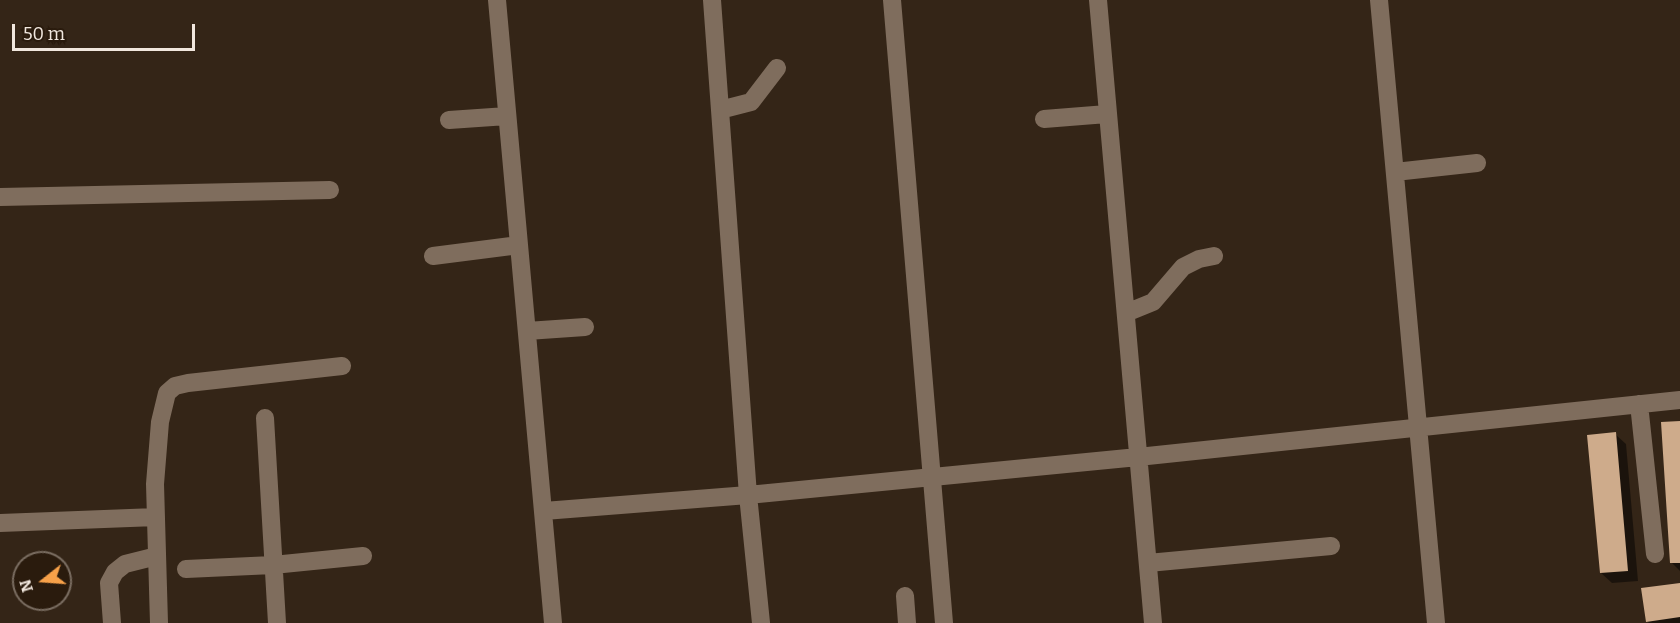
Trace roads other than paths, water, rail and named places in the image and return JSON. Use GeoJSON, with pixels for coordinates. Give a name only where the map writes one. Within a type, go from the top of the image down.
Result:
{"type":"FeatureCollection","features":[{"type":"Feature","properties":{"kind":"street"},"geometry":{"type":"LineString","coordinates":[[497,0],[553,623]]}},
{"type":"Feature","properties":{"kind":"street"},"geometry":{"type":"LineString","coordinates":[[712,0],[748,495],[761,623]]}},
{"type":"Feature","properties":{"kind":"street"},"geometry":{"type":"LineString","coordinates":[[892,0],[944,623]]}},
{"type":"Feature","properties":{"kind":"street"},"geometry":{"type":"LineString","coordinates":[[1098,0],[1153,623]]}},
{"type":"Feature","properties":{"kind":"street"},"geometry":{"type":"LineString","coordinates":[[1378,0],[1437,623]]}},
{"type":"Feature","properties":{"kind":"street"},"geometry":{"type":"LineString","coordinates":[[720,110],[751,102],[777,68]]}},
{"type":"Feature","properties":{"kind":"street"},"geometry":{"type":"LineString","coordinates":[[1044,119],[1107,114]]}},
{"type":"Feature","properties":{"kind":"street"},"geometry":{"type":"LineString","coordinates":[[449,120],[507,116]]}},
{"type":"Feature","properties":{"kind":"street"},"geometry":{"type":"LineString","coordinates":[[1395,172],[1477,163]]}},
{"type":"Feature","properties":{"kind":"street"},"geometry":{"type":"LineString","coordinates":[[0,197],[330,190]]}},
{"type":"Feature","properties":{"kind":"street"},"geometry":{"type":"LineString","coordinates":[[433,256],[519,245]]}},
{"type":"Feature","properties":{"kind":"street"},"geometry":{"type":"LineString","coordinates":[[1126,313],[1153,302],[1190,263],[1214,256]]}},
{"type":"Feature","properties":{"kind":"street"},"geometry":{"type":"LineString","coordinates":[[527,331],[585,327]]}},
{"type":"Feature","properties":{"kind":"street"},"geometry":{"type":"LineString","coordinates":[[159,623],[157,453],[167,393],[188,383],[342,366]]}},
{"type":"Feature","properties":{"kind":"street"},"geometry":{"type":"LineString","coordinates":[[544,511],[748,495],[932,475],[1138,457],[1680,400]]}},
{"type":"Feature","properties":{"kind":"street"},"geometry":{"type":"LineString","coordinates":[[1639,404],[1655,554]]}},
{"type":"Feature","properties":{"kind":"street"},"geometry":{"type":"LineString","coordinates":[[265,418],[277,623]]}},
{"type":"Feature","properties":{"kind":"street"},"geometry":{"type":"LineString","coordinates":[[0,523],[156,517]]}},
{"type":"Feature","properties":{"kind":"street"},"geometry":{"type":"LineString","coordinates":[[1148,563],[1331,546]]}},
{"type":"Feature","properties":{"kind":"street"},"geometry":{"type":"LineString","coordinates":[[112,623],[110,583],[115,572],[125,564],[157,556]]}},
{"type":"Feature","properties":{"kind":"street"},"geometry":{"type":"LineString","coordinates":[[186,569],[273,565],[363,556]]}},
{"type":"Feature","properties":{"kind":"street"},"geometry":{"type":"LineString","coordinates":[[905,596],[907,623]]}}]}
